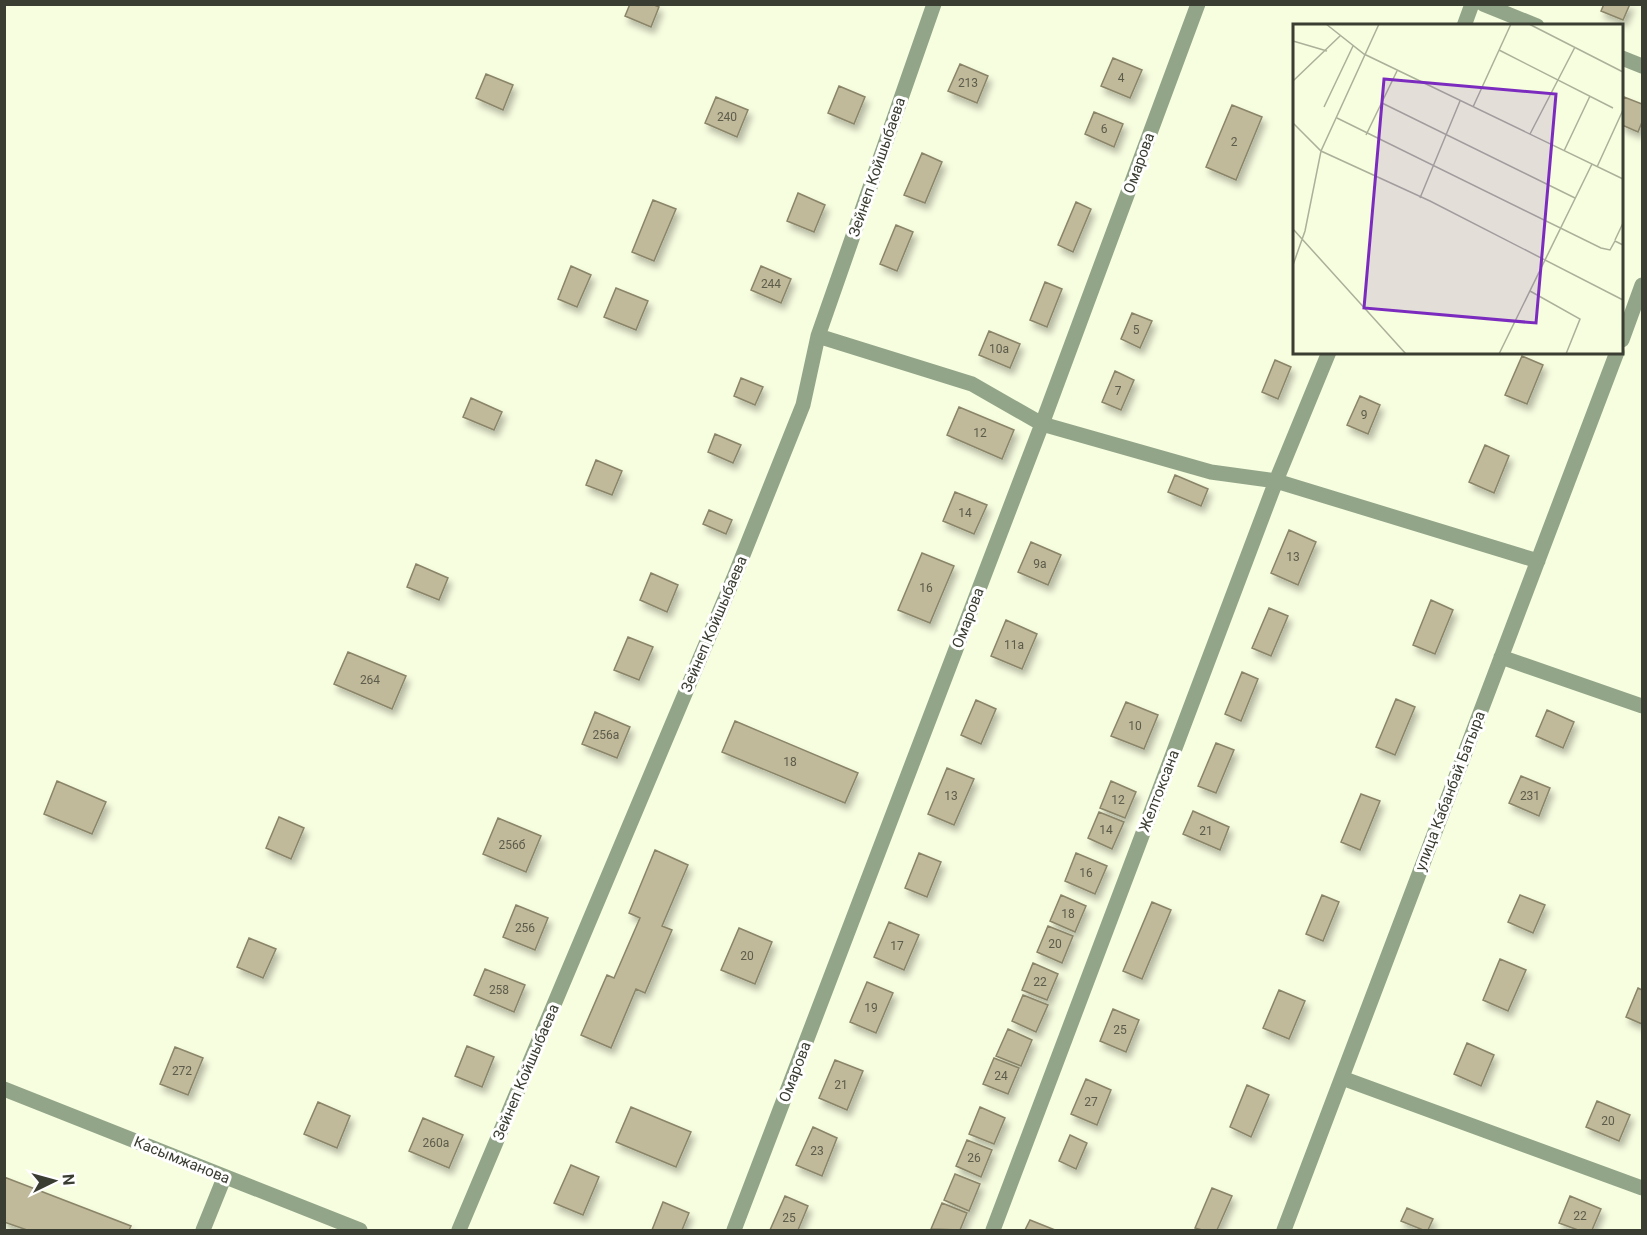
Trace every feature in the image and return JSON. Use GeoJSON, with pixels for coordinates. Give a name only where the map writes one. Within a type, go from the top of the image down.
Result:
{"type":"FeatureCollection","features":[{"type":"Feature","properties":{"kind":"street","name":"Зейнеп Койшыбаева"},"geometry":{"type":"LineString","coordinates":[[459,1230],[791,437],[803,405],[818,336],[934,4]]}},
{"type":"Feature","properties":{"kind":"street","name":"Омарова"},"geometry":{"type":"LineString","coordinates":[[734,1230],[1042,424],[1198,4]]}},
{"type":"Feature","properties":{"kind":"street"},"geometry":{"type":"LineString","coordinates":[[1465,24],[1472,4]]}},
{"type":"Feature","properties":{"kind":"street"},"geometry":{"type":"LineString","coordinates":[[1483,4],[1532,24]]}},
{"type":"Feature","properties":{"kind":"street"},"geometry":{"type":"LineString","coordinates":[[1623,58],[1642,66]]}},
{"type":"Feature","properties":{"kind":"street"},"geometry":{"type":"LineString","coordinates":[[1623,337],[1642,285]]}},
{"type":"Feature","properties":{"kind":"street"},"geometry":{"type":"LineString","coordinates":[[818,336],[972,384],[1042,424],[1211,472],[1276,481],[1538,561]]}},
{"type":"Feature","properties":{"kind":"street","name":"Желтоксана"},"geometry":{"type":"LineString","coordinates":[[993,1230],[1276,481],[1328,354]]}},
{"type":"Feature","properties":{"kind":"street","name":"улица Кабанбай Батыра"},"geometry":{"type":"LineString","coordinates":[[1284,1230],[1616,354]]}},
{"type":"Feature","properties":{"kind":"street"},"geometry":{"type":"LineString","coordinates":[[1501,657],[1642,706]]}},
{"type":"Feature","properties":{"kind":"street"},"geometry":{"type":"LineString","coordinates":[[1342,1078],[1642,1188]]}},
{"type":"Feature","properties":{"kind":"street","name":"Касымжанова"},"geometry":{"type":"LineString","coordinates":[[4,1089],[360,1230]]}},
{"type":"Feature","properties":{"kind":"street"},"geometry":{"type":"LineString","coordinates":[[203,1230],[224,1178]]}},
{"type":"Feature","properties":{"kind":"building"},"geometry":{"type":"Polygon","coordinates":[[[630,4],[652,4],[659,7],[651,27],[625,16],[630,4]]]}},
{"type":"Feature","properties":{"kind":"building"},"geometry":{"type":"Polygon","coordinates":[[[1604,4],[1630,4],[1623,20],[1601,11],[1604,4]]]}},
{"type":"Feature","properties":{"kind":"building"},"geometry":{"type":"Polygon","coordinates":[[[1113,58],[1142,70],[1130,98],[1101,86],[1113,58]]]}},
{"type":"Feature","properties":{"kind":"building"},"geometry":{"type":"Polygon","coordinates":[[[960,64],[988,76],[977,103],[948,91],[960,64]]]}},
{"type":"Feature","properties":{"kind":"building"},"geometry":{"type":"Polygon","coordinates":[[[486,74],[513,85],[503,110],[476,98],[486,74]]]}},
{"type":"Feature","properties":{"kind":"building"},"geometry":{"type":"Polygon","coordinates":[[[839,86],[865,97],[854,124],[828,113],[839,86]]]}},
{"type":"Feature","properties":{"kind":"building"},"geometry":{"type":"Polygon","coordinates":[[[716,97],[748,110],[737,137],[705,123],[716,97]]]}},
{"type":"Feature","properties":{"kind":"building"},"geometry":{"type":"Polygon","coordinates":[[[1624,97],[1642,104],[1642,122],[1638,132],[1623,125],[1624,97]]]}},
{"type":"Feature","properties":{"kind":"building"},"geometry":{"type":"Polygon","coordinates":[[[1232,105],[1262,117],[1236,180],[1206,167],[1232,105]]]}},
{"type":"Feature","properties":{"kind":"building"},"geometry":{"type":"Polygon","coordinates":[[[1094,112],[1123,124],[1114,147],[1085,134],[1094,112]]]}},
{"type":"Feature","properties":{"kind":"building"},"geometry":{"type":"Polygon","coordinates":[[[922,153],[942,162],[925,203],[904,195],[922,153]]]}},
{"type":"Feature","properties":{"kind":"building"},"geometry":{"type":"Polygon","coordinates":[[[798,193],[825,205],[814,232],[787,221],[798,193]]]}},
{"type":"Feature","properties":{"kind":"building"},"geometry":{"type":"Polygon","coordinates":[[[653,200],[676,209],[654,261],[632,252],[653,200]]]}},
{"type":"Feature","properties":{"kind":"building"},"geometry":{"type":"Polygon","coordinates":[[[1076,202],[1091,209],[1073,252],[1058,245],[1076,202]]]}},
{"type":"Feature","properties":{"kind":"building"},"geometry":{"type":"Polygon","coordinates":[[[896,225],[913,232],[897,271],[880,264],[896,225]]]}},
{"type":"Feature","properties":{"kind":"building"},"geometry":{"type":"Polygon","coordinates":[[[571,266],[591,275],[577,307],[558,299],[571,266]]]}},
{"type":"Feature","properties":{"kind":"building"},"geometry":{"type":"Polygon","coordinates":[[[761,266],[791,279],[781,303],[751,290],[761,266]]]}},
{"type":"Feature","properties":{"kind":"building"},"geometry":{"type":"Polygon","coordinates":[[[1045,282],[1062,289],[1047,327],[1030,320],[1045,282]]]}},
{"type":"Feature","properties":{"kind":"building"},"geometry":{"type":"Polygon","coordinates":[[[616,288],[648,301],[636,330],[604,317],[616,288]]]}},
{"type":"Feature","properties":{"kind":"building"},"geometry":{"type":"Polygon","coordinates":[[[1132,313],[1152,321],[1140,348],[1121,339],[1132,313]]]}},
{"type":"Feature","properties":{"kind":"building"},"geometry":{"type":"Polygon","coordinates":[[[989,331],[1020,344],[1010,368],[979,355],[989,331]]]}},
{"type":"Feature","properties":{"kind":"building"},"geometry":{"type":"Polygon","coordinates":[[[1522,356],[1543,365],[1527,404],[1505,395],[1522,356]]]}},
{"type":"Feature","properties":{"kind":"building"},"geometry":{"type":"Polygon","coordinates":[[[1275,360],[1291,367],[1278,399],[1262,392],[1275,360]]]}},
{"type":"Feature","properties":{"kind":"building"},"geometry":{"type":"Polygon","coordinates":[[[1115,371],[1134,380],[1121,410],[1102,402],[1115,371]]]}},
{"type":"Feature","properties":{"kind":"building"},"geometry":{"type":"Polygon","coordinates":[[[741,378],[763,387],[755,405],[734,396],[741,378]]]}},
{"type":"Feature","properties":{"kind":"building"},"geometry":{"type":"Polygon","coordinates":[[[1360,396],[1380,405],[1368,434],[1347,425],[1360,396]]]}},
{"type":"Feature","properties":{"kind":"building"},"geometry":{"type":"Polygon","coordinates":[[[471,398],[502,412],[494,430],[463,417],[471,398]]]}},
{"type":"Feature","properties":{"kind":"building"},"geometry":{"type":"Polygon","coordinates":[[[959,407],[1014,430],[1002,459],[947,435],[959,407]]]}},
{"type":"Feature","properties":{"kind":"building"},"geometry":{"type":"Polygon","coordinates":[[[715,434],[741,445],[733,463],[708,452],[715,434]]]}},
{"type":"Feature","properties":{"kind":"building"},"geometry":{"type":"Polygon","coordinates":[[[1485,445],[1509,456],[1494,493],[1469,482],[1485,445]]]}},
{"type":"Feature","properties":{"kind":"building"},"geometry":{"type":"Polygon","coordinates":[[[596,460],[622,471],[612,495],[586,485],[596,460]]]}},
{"type":"Feature","properties":{"kind":"building"},"geometry":{"type":"Polygon","coordinates":[[[1175,475],[1208,489],[1201,506],[1168,492],[1175,475]]]}},
{"type":"Feature","properties":{"kind":"building"},"geometry":{"type":"Polygon","coordinates":[[[955,492],[987,505],[974,534],[943,521],[955,492]]]}},
{"type":"Feature","properties":{"kind":"building"},"geometry":{"type":"Polygon","coordinates":[[[709,510],[732,520],[726,534],[703,524],[709,510]]]}},
{"type":"Feature","properties":{"kind":"building"},"geometry":{"type":"Polygon","coordinates":[[[1289,530],[1316,542],[1298,585],[1271,573],[1289,530]]]}},
{"type":"Feature","properties":{"kind":"building"},"geometry":{"type":"Polygon","coordinates":[[[1031,542],[1061,555],[1048,585],[1018,572],[1031,542]]]}},
{"type":"Feature","properties":{"kind":"building"},"geometry":{"type":"Polygon","coordinates":[[[922,553],[954,566],[930,623],[898,610],[922,553]]]}},
{"type":"Feature","properties":{"kind":"building"},"geometry":{"type":"Polygon","coordinates":[[[416,564],[448,578],[439,600],[407,587],[416,564]]]}},
{"type":"Feature","properties":{"kind":"building"},"geometry":{"type":"Polygon","coordinates":[[[651,573],[678,585],[667,612],[640,600],[651,573]]]}},
{"type":"Feature","properties":{"kind":"building"},"geometry":{"type":"Polygon","coordinates":[[[1431,600],[1453,610],[1435,654],[1413,645],[1431,600]]]}},
{"type":"Feature","properties":{"kind":"building"},"geometry":{"type":"Polygon","coordinates":[[[1269,608],[1288,616],[1271,656],[1252,648],[1269,608]]]}},
{"type":"Feature","properties":{"kind":"building"},"geometry":{"type":"Polygon","coordinates":[[[1006,620],[1037,634],[1022,669],[991,656],[1006,620]]]}},
{"type":"Feature","properties":{"kind":"building"},"geometry":{"type":"Polygon","coordinates":[[[628,637],[653,647],[639,680],[614,670],[628,637]]]}},
{"type":"Feature","properties":{"kind":"building"},"geometry":{"type":"Polygon","coordinates":[[[348,652],[406,676],[392,709],[334,684],[348,652]]]}},
{"type":"Feature","properties":{"kind":"building"},"geometry":{"type":"Polygon","coordinates":[[[1242,672],[1258,679],[1241,721],[1225,714],[1242,672]]]}},
{"type":"Feature","properties":{"kind":"building"},"geometry":{"type":"Polygon","coordinates":[[[1396,699],[1415,707],[1395,755],[1376,747],[1396,699]]]}},
{"type":"Feature","properties":{"kind":"building"},"geometry":{"type":"Polygon","coordinates":[[[976,700],[996,709],[981,744],[961,735],[976,700]]]}},
{"type":"Feature","properties":{"kind":"building"},"geometry":{"type":"Polygon","coordinates":[[[1126,702],[1158,715],[1144,749],[1111,736],[1126,702]]]}},
{"type":"Feature","properties":{"kind":"building"},"geometry":{"type":"Polygon","coordinates":[[[1547,710],[1574,722],[1563,748],[1536,736],[1547,710]]]}},
{"type":"Feature","properties":{"kind":"building"},"geometry":{"type":"Polygon","coordinates":[[[595,712],[630,727],[617,758],[582,744],[595,712]]]}},
{"type":"Feature","properties":{"kind":"building"},"geometry":{"type":"Polygon","coordinates":[[[735,721],[858,773],[845,803],[722,752],[735,721]]]}},
{"type":"Feature","properties":{"kind":"building"},"geometry":{"type":"Polygon","coordinates":[[[1216,743],[1234,750],[1216,793],[1198,786],[1216,743]]]}},
{"type":"Feature","properties":{"kind":"building"},"geometry":{"type":"Polygon","coordinates":[[[947,768],[974,779],[954,825],[928,814],[947,768]]]}},
{"type":"Feature","properties":{"kind":"building"},"geometry":{"type":"Polygon","coordinates":[[[1521,776],[1550,788],[1539,816],[1509,803],[1521,776]]]}},
{"type":"Feature","properties":{"kind":"building"},"geometry":{"type":"Polygon","coordinates":[[[57,781],[106,802],[92,834],[44,814],[57,781]]]}},
{"type":"Feature","properties":{"kind":"building"},"geometry":{"type":"Polygon","coordinates":[[[1111,781],[1136,792],[1125,818],[1100,808],[1111,781]]]}},
{"type":"Feature","properties":{"kind":"building"},"geometry":{"type":"Polygon","coordinates":[[[1361,794],[1380,801],[1360,850],[1341,842],[1361,794]]]}},
{"type":"Feature","properties":{"kind":"building"},"geometry":{"type":"Polygon","coordinates":[[[1193,811],[1229,827],[1220,850],[1183,834],[1193,811]]]}},
{"type":"Feature","properties":{"kind":"building"},"geometry":{"type":"Polygon","coordinates":[[[1099,812],[1124,822],[1112,849],[1088,838],[1099,812]]]}},
{"type":"Feature","properties":{"kind":"building"},"geometry":{"type":"Polygon","coordinates":[[[279,817],[304,828],[291,859],[266,848],[279,817]]]}},
{"type":"Feature","properties":{"kind":"building"},"geometry":{"type":"Polygon","coordinates":[[[498,818],[541,836],[526,872],[483,854],[498,818]]]}},
{"type":"Feature","properties":{"kind":"building"},"geometry":{"type":"Polygon","coordinates":[[[655,850],[688,865],[662,926],[672,930],[645,993],[636,989],[611,1048],[581,1035],[607,975],[614,978],[640,918],[629,913],[655,850]]]}},
{"type":"Feature","properties":{"kind":"building"},"geometry":{"type":"Polygon","coordinates":[[[919,853],[941,862],[927,897],[905,888],[919,853]]]}},
{"type":"Feature","properties":{"kind":"building"},"geometry":{"type":"Polygon","coordinates":[[[1076,853],[1107,866],[1095,894],[1065,881],[1076,853]]]}},
{"type":"Feature","properties":{"kind":"building"},"geometry":{"type":"Polygon","coordinates":[[[1061,895],[1086,906],[1075,932],[1050,921],[1061,895]]]}},
{"type":"Feature","properties":{"kind":"building"},"geometry":{"type":"Polygon","coordinates":[[[1322,895],[1339,902],[1323,941],[1306,934],[1322,895]]]}},
{"type":"Feature","properties":{"kind":"building"},"geometry":{"type":"Polygon","coordinates":[[[1520,895],[1545,905],[1533,933],[1508,922],[1520,895]]]}},
{"type":"Feature","properties":{"kind":"building"},"geometry":{"type":"Polygon","coordinates":[[[1152,902],[1171,910],[1142,979],[1123,971],[1152,902]]]}},
{"type":"Feature","properties":{"kind":"building"},"geometry":{"type":"Polygon","coordinates":[[[516,905],[548,918],[535,950],[503,937],[516,905]]]}},
{"type":"Feature","properties":{"kind":"building"},"geometry":{"type":"Polygon","coordinates":[[[889,922],[919,935],[904,970],[874,957],[889,922]]]}},
{"type":"Feature","properties":{"kind":"building"},"geometry":{"type":"Polygon","coordinates":[[[1048,926],[1073,936],[1062,963],[1037,952],[1048,926]]]}},
{"type":"Feature","properties":{"kind":"building"},"geometry":{"type":"Polygon","coordinates":[[[739,928],[772,942],[755,984],[721,970],[739,928]]]}},
{"type":"Feature","properties":{"kind":"building"},"geometry":{"type":"Polygon","coordinates":[[[249,938],[276,949],[263,978],[237,967],[249,938]]]}},
{"type":"Feature","properties":{"kind":"building"},"geometry":{"type":"Polygon","coordinates":[[[1500,959],[1526,970],[1508,1011],[1483,1000],[1500,959]]]}},
{"type":"Feature","properties":{"kind":"building"},"geometry":{"type":"Polygon","coordinates":[[[1033,963],[1058,974],[1047,1000],[1022,990],[1033,963]]]}},
{"type":"Feature","properties":{"kind":"building"},"geometry":{"type":"Polygon","coordinates":[[[485,969],[525,985],[514,1012],[474,995],[485,969]]]}},
{"type":"Feature","properties":{"kind":"building"},"geometry":{"type":"Polygon","coordinates":[[[867,982],[893,993],[876,1033],[850,1022],[867,982]]]}},
{"type":"Feature","properties":{"kind":"building"},"geometry":{"type":"Polygon","coordinates":[[[1638,988],[1642,990],[1642,1024],[1626,1017],[1638,988]]]}},
{"type":"Feature","properties":{"kind":"building"},"geometry":{"type":"Polygon","coordinates":[[[1279,990],[1305,1001],[1289,1039],[1263,1028],[1279,990]]]}},
{"type":"Feature","properties":{"kind":"building"},"geometry":{"type":"Polygon","coordinates":[[[1023,995],[1048,1005],[1036,1032],[1012,1021],[1023,995]]]}},
{"type":"Feature","properties":{"kind":"building"},"geometry":{"type":"Polygon","coordinates":[[[1113,1009],[1139,1020],[1126,1052],[1100,1041],[1113,1009]]]}},
{"type":"Feature","properties":{"kind":"building"},"geometry":{"type":"Polygon","coordinates":[[[1008,1029],[1032,1040],[1021,1066],[996,1056],[1008,1029]]]}},
{"type":"Feature","properties":{"kind":"building"},"geometry":{"type":"Polygon","coordinates":[[[1467,1043],[1494,1055],[1481,1086],[1454,1074],[1467,1043]]]}},
{"type":"Feature","properties":{"kind":"building"},"geometry":{"type":"Polygon","coordinates":[[[467,1046],[494,1057],[482,1087],[455,1076],[467,1046]]]}},
{"type":"Feature","properties":{"kind":"building"},"geometry":{"type":"Polygon","coordinates":[[[175,1047],[203,1058],[188,1095],[160,1084],[175,1047]]]}},
{"type":"Feature","properties":{"kind":"building"},"geometry":{"type":"Polygon","coordinates":[[[994,1058],[1019,1068],[1008,1094],[983,1084],[994,1058]]]}},
{"type":"Feature","properties":{"kind":"building"},"geometry":{"type":"Polygon","coordinates":[[[835,1060],[863,1071],[847,1110],[819,1098],[835,1060]]]}},
{"type":"Feature","properties":{"kind":"building"},"geometry":{"type":"Polygon","coordinates":[[[1086,1079],[1111,1090],[1097,1125],[1071,1114],[1086,1079]]]}},
{"type":"Feature","properties":{"kind":"building"},"geometry":{"type":"Polygon","coordinates":[[[1247,1085],[1269,1095],[1251,1137],[1230,1127],[1247,1085]]]}},
{"type":"Feature","properties":{"kind":"building"},"geometry":{"type":"Polygon","coordinates":[[[1597,1101],[1630,1115],[1619,1141],[1586,1127],[1597,1101]]]}},
{"type":"Feature","properties":{"kind":"building"},"geometry":{"type":"Polygon","coordinates":[[[318,1102],[350,1116],[337,1148],[304,1134],[318,1102]]]}},
{"type":"Feature","properties":{"kind":"building"},"geometry":{"type":"Polygon","coordinates":[[[631,1107],[691,1132],[676,1167],[616,1142],[631,1107]]]}},
{"type":"Feature","properties":{"kind":"building"},"geometry":{"type":"Polygon","coordinates":[[[980,1107],[1005,1118],[994,1144],[969,1134],[980,1107]]]}},
{"type":"Feature","properties":{"kind":"building"},"geometry":{"type":"Polygon","coordinates":[[[423,1118],[463,1135],[449,1168],[409,1151],[423,1118]]]}},
{"type":"Feature","properties":{"kind":"building"},"geometry":{"type":"Polygon","coordinates":[[[813,1127],[837,1138],[822,1176],[796,1165],[813,1127]]]}},
{"type":"Feature","properties":{"kind":"building"},"geometry":{"type":"Polygon","coordinates":[[[1070,1135],[1087,1143],[1076,1169],[1059,1161],[1070,1135]]]}},
{"type":"Feature","properties":{"kind":"building"},"geometry":{"type":"Polygon","coordinates":[[[967,1140],[992,1150],[981,1177],[956,1166],[967,1140]]]}},
{"type":"Feature","properties":{"kind":"building"},"geometry":{"type":"Polygon","coordinates":[[[571,1165],[599,1177],[583,1215],[554,1203],[571,1165]]]}},
{"type":"Feature","properties":{"kind":"building"},"geometry":{"type":"Polygon","coordinates":[[[955,1174],[980,1184],[969,1211],[944,1200],[955,1174]]]}},
{"type":"Feature","properties":{"kind":"building"},"geometry":{"type":"Polygon","coordinates":[[[4,1177],[131,1226],[129,1230],[27,1230],[4,1222],[4,1177]]]}},
{"type":"Feature","properties":{"kind":"building"},"geometry":{"type":"Polygon","coordinates":[[[1212,1188],[1232,1196],[1217,1230],[1195,1228],[1212,1188]]]}},
{"type":"Feature","properties":{"kind":"building"},"geometry":{"type":"Polygon","coordinates":[[[785,1196],[808,1206],[798,1230],[770,1230],[785,1196]]]}},
{"type":"Feature","properties":{"kind":"building"},"geometry":{"type":"Polygon","coordinates":[[[1570,1196],[1601,1209],[1592,1230],[1578,1230],[1559,1223],[1570,1196]]]}},
{"type":"Feature","properties":{"kind":"building"},"geometry":{"type":"Polygon","coordinates":[[[663,1202],[689,1213],[682,1230],[652,1230],[663,1202]]]}},
{"type":"Feature","properties":{"kind":"building"},"geometry":{"type":"Polygon","coordinates":[[[942,1203],[967,1213],[960,1230],[931,1229],[942,1203]]]}},
{"type":"Feature","properties":{"kind":"building"},"geometry":{"type":"Polygon","coordinates":[[[1407,1208],[1433,1219],[1428,1230],[1401,1221],[1407,1208]]]}},
{"type":"Feature","properties":{"kind":"building"},"geometry":{"type":"Polygon","coordinates":[[[1030,1220],[1055,1230],[1025,1230],[1030,1220]]]}}]}
